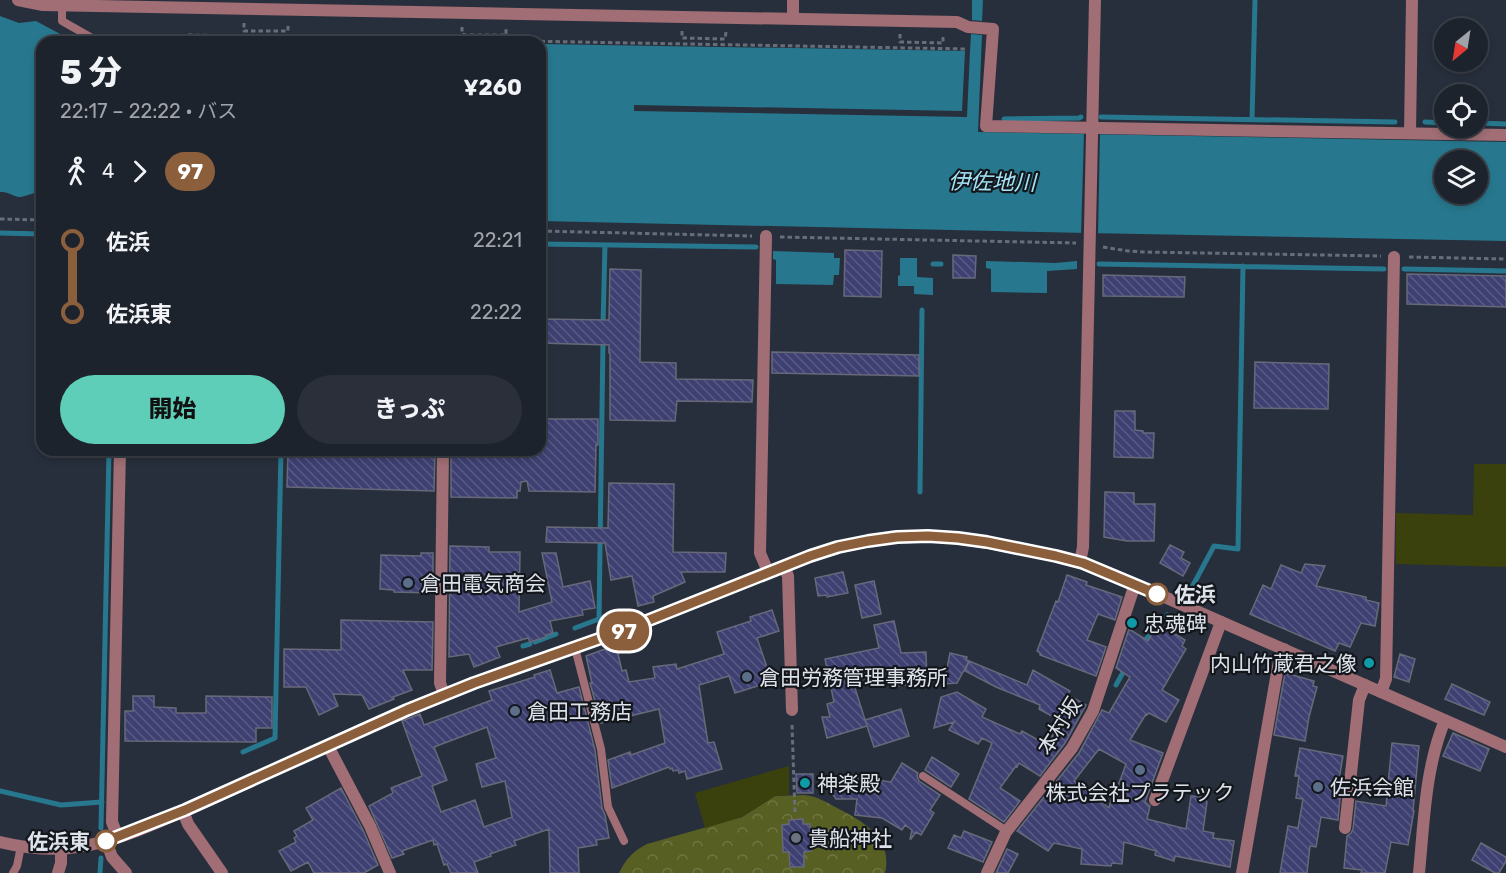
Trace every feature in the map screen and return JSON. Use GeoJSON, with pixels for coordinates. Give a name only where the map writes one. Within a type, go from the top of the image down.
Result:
{"type":"FeatureCollection","features":[{"type":"Feature","properties":{"kind":"street"},"geometry":{"type":"LineString","coordinates":[[18,0],[43,6],[957,22],[968,27],[993,29],[986,126],[1092,130],[1506,135]]}},
{"type":"Feature","properties":{"kind":"street"},"geometry":{"type":"LineString","coordinates":[[793,0],[793,19]]}},
{"type":"Feature","properties":{"kind":"street"},"geometry":{"type":"LineString","coordinates":[[1080,562],[1083,547],[1095,0]]}},
{"type":"Feature","properties":{"kind":"street"},"geometry":{"type":"LineString","coordinates":[[1410,133],[1412,0]]}},
{"type":"Feature","properties":{"kind":"street"},"geometry":{"type":"LineString","coordinates":[[766,236],[760,552],[768,572]]}},
{"type":"Feature","properties":{"kind":"street"},"geometry":{"type":"LineString","coordinates":[[1381,692],[1386,678],[1394,257]]}},
{"type":"Feature","properties":{"kind":"street"},"geometry":{"type":"LineString","coordinates":[[120,456],[112,857],[126,873]]}},
{"type":"Feature","properties":{"kind":"street"},"geometry":{"type":"LineString","coordinates":[[442,456],[440,683],[444,694]]}},
{"type":"Feature","properties":{"kind":"street"},"geometry":{"type":"LineString","coordinates":[[0,842],[61,849],[112,839],[183,811],[444,694],[575,648],[838,547],[897,537],[958,538],[1080,562],[1136,584],[1506,747]]}},
{"type":"Feature","properties":{"kind":"street"},"geometry":{"type":"LineString","coordinates":[[784,566],[788,576],[792,710]]}},
{"type":"Feature","properties":{"kind":"street","name":"本村坂"},"geometry":{"type":"LineString","coordinates":[[987,873],[1007,831],[1072,748],[1097,703],[1136,584]]}},
{"type":"Feature","properties":{"kind":"street"},"geometry":{"type":"LineString","coordinates":[[1155,800],[1221,622]]}},
{"type":"Feature","properties":{"kind":"street"},"geometry":{"type":"LineString","coordinates":[[1242,873],[1279,661],[1284,649]]}},
{"type":"Feature","properties":{"kind":"street"},"geometry":{"type":"LineString","coordinates":[[1345,828],[1359,700],[1365,685]]}},
{"type":"Feature","properties":{"kind":"street"},"geometry":{"type":"LineString","coordinates":[[1419,873],[1431,766],[1445,720]]}},
{"type":"Feature","properties":{"kind":"street"},"geometry":{"type":"LineString","coordinates":[[328,746],[370,826],[390,873]]}},
{"type":"Feature","properties":{"kind":"street"},"geometry":{"type":"LineString","coordinates":[[183,811],[188,824],[222,873]]}},
{"type":"Feature","properties":{"kind":"street"},"geometry":{"type":"LineString","coordinates":[[58,873],[61,849]]}},
{"type":"Feature","properties":{"kind":"lane"},"geometry":{"type":"LineString","coordinates":[[62,6],[62,21],[88,36]]}},
{"type":"Feature","properties":{"kind":"lane"},"geometry":{"type":"LineString","coordinates":[[575,648],[601,749],[608,807],[624,841]]}},
{"type":"Feature","properties":{"kind":"lane"},"geometry":{"type":"LineString","coordinates":[[923,776],[1007,831]]}},
{"type":"Feature","properties":{"kind":"lane"},"geometry":{"type":"LineString","coordinates":[[13,873],[17,866],[21,846]]}},
{"type":"Feature","properties":{"kind":"path"},"geometry":{"type":"LineString","coordinates":[[247,30],[285,31]]}},
{"type":"Feature","properties":{"kind":"path"},"geometry":{"type":"LineString","coordinates":[[171,36],[266,36],[266,31]]}},
{"type":"Feature","properties":{"kind":"path"},"geometry":{"type":"LineString","coordinates":[[465,35],[503,35]]}},
{"type":"Feature","properties":{"kind":"path"},"geometry":{"type":"LineString","coordinates":[[685,38],[723,39]]}},
{"type":"Feature","properties":{"kind":"path"},"geometry":{"type":"LineString","coordinates":[[704,39],[704,44]]}},
{"type":"Feature","properties":{"kind":"path"},"geometry":{"type":"LineString","coordinates":[[546,41],[967,49]]}},
{"type":"Feature","properties":{"kind":"path"},"geometry":{"type":"LineString","coordinates":[[902,42],[940,43]]}},
{"type":"Feature","properties":{"kind":"path"},"geometry":{"type":"LineString","coordinates":[[921,43],[921,48]]}},
{"type":"Feature","properties":{"kind":"path"},"geometry":{"type":"LineString","coordinates":[[0,219],[36,220]]}},
{"type":"Feature","properties":{"kind":"path"},"geometry":{"type":"LineString","coordinates":[[546,231],[1090,240],[1128,251],[1143,252],[1506,259]]}},
{"type":"Feature","properties":{"kind":"path"},"geometry":{"type":"LineString","coordinates":[[792,710],[795,813]]}},
{"type":"Feature","properties":{"kind":"green space"},"geometry":{"type":"Polygon","coordinates":[[[1474,464],[1506,464],[1506,567],[1396,564],[1396,513],[1473,515],[1474,464]]]}},
{"type":"Feature","properties":{"kind":"green space"},"geometry":{"type":"Polygon","coordinates":[[[789,766],[789,795],[775,796],[742,817],[705,828],[695,793],[789,766]]]}},
{"type":"Feature","properties":{"kind":"green space"},"geometry":{"type":"Polygon","coordinates":[[[804,795],[822,800],[867,826],[881,842],[885,851],[885,873],[619,873],[630,856],[647,844],[742,817],[775,796],[804,795]]]}},
{"type":"Feature","properties":{"kind":"water"},"geometry":{"type":"Polygon","coordinates":[[[972,0],[983,0],[982,21],[972,20],[972,0]]]}},
{"type":"Feature","properties":{"kind":"water"},"geometry":{"type":"Polygon","coordinates":[[[0,16],[19,23],[36,21],[64,36],[36,36],[36,193],[21,197],[0,192],[0,16]]]}},
{"type":"Feature","properties":{"kind":"water","name":"伊佐地川"},"geometry":{"type":"Polygon","coordinates":[[[971,34],[982,35],[978,132],[1506,142],[1506,241],[546,221],[546,44],[970,51],[971,34]]]}},
{"type":"Feature","properties":{"kind":"water"},"geometry":{"type":"Polygon","coordinates":[[[773,251],[834,253],[834,258],[840,258],[839,275],[834,275],[833,285],[776,284],[776,260],[773,259],[773,251]]]}},
{"type":"Feature","properties":{"kind":"water"},"geometry":{"type":"Polygon","coordinates":[[[900,258],[917,258],[917,277],[933,278],[933,295],[914,294],[914,286],[898,286],[900,258]]]}},
{"type":"Feature","properties":{"kind":"water"},"geometry":{"type":"Polygon","coordinates":[[[986,261],[1055,263],[1077,261],[1077,269],[1047,271],[1047,293],[991,292],[991,269],[986,268],[986,261]]]}},
{"type":"Feature","properties":{"kind":"pier"},"geometry":{"type":"Polygon","coordinates":[[[965,51],[970,51],[967,117],[634,111],[634,105],[962,111],[965,51]]]}},
{"type":"Feature","properties":{"kind":"pier"},"geometry":{"type":"Polygon","coordinates":[[[1084,132],[1100,133],[1098,237],[1081,236],[1084,132]]]}},
{"type":"Feature","properties":{"kind":"building"},"geometry":{"type":"Polygon","coordinates":[[[845,250],[882,251],[881,297],[844,296],[845,250]]]}},
{"type":"Feature","properties":{"kind":"building"},"geometry":{"type":"Polygon","coordinates":[[[953,255],[976,256],[975,278],[953,278],[953,255]]]}},
{"type":"Feature","properties":{"kind":"building"},"geometry":{"type":"Polygon","coordinates":[[[610,269],[641,270],[640,362],[676,363],[676,379],[753,380],[752,402],[677,401],[675,421],[610,420],[609,345],[546,343],[546,319],[609,320],[610,269]]]}},
{"type":"Feature","properties":{"kind":"building"},"geometry":{"type":"Polygon","coordinates":[[[1407,274],[1506,276],[1506,307],[1407,304],[1407,274]]]}},
{"type":"Feature","properties":{"kind":"building"},"geometry":{"type":"Polygon","coordinates":[[[1103,275],[1185,277],[1184,297],[1103,296],[1103,275]]]}},
{"type":"Feature","properties":{"kind":"building"},"geometry":{"type":"Polygon","coordinates":[[[772,352],[919,355],[919,376],[772,373],[772,352]]]}},
{"type":"Feature","properties":{"kind":"building"},"geometry":{"type":"Polygon","coordinates":[[[1255,362],[1329,364],[1328,409],[1254,408],[1255,362]]]}},
{"type":"Feature","properties":{"kind":"building"},"geometry":{"type":"Polygon","coordinates":[[[1115,411],[1135,411],[1135,430],[1154,433],[1153,458],[1114,457],[1115,411]]]}},
{"type":"Feature","properties":{"kind":"building"},"geometry":{"type":"Polygon","coordinates":[[[546,419],[598,419],[595,492],[529,491],[527,481],[521,482],[517,498],[451,497],[451,456],[546,456],[546,419]]]}},
{"type":"Feature","properties":{"kind":"building"},"geometry":{"type":"Polygon","coordinates":[[[288,456],[435,456],[434,491],[287,487],[288,456]]]}},
{"type":"Feature","properties":{"kind":"building"},"geometry":{"type":"Polygon","coordinates":[[[609,483],[674,484],[673,552],[726,553],[725,572],[681,572],[685,582],[653,596],[654,602],[638,606],[632,576],[611,580],[605,543],[546,542],[547,527],[608,528],[609,483]]]}},
{"type":"Feature","properties":{"kind":"building"},"geometry":{"type":"Polygon","coordinates":[[[1105,492],[1134,493],[1134,504],[1155,504],[1154,541],[1127,541],[1104,537],[1105,492]]]}},
{"type":"Feature","properties":{"kind":"building"},"geometry":{"type":"Polygon","coordinates":[[[1170,545],[1184,552],[1181,558],[1190,563],[1183,576],[1160,563],[1170,545]]]}},
{"type":"Feature","properties":{"kind":"building"},"geometry":{"type":"Polygon","coordinates":[[[450,546],[489,547],[489,552],[520,552],[519,612],[552,602],[542,553],[556,553],[563,587],[590,581],[595,608],[582,610],[583,615],[550,621],[553,633],[546,637],[530,642],[528,638],[496,647],[500,657],[474,667],[469,654],[449,657],[450,546]]]}},
{"type":"Feature","properties":{"kind":"building"},"geometry":{"type":"Polygon","coordinates":[[[421,553],[433,553],[433,593],[394,592],[394,590],[380,589],[381,555],[421,556],[421,553]]]}},
{"type":"Feature","properties":{"kind":"building"},"geometry":{"type":"Polygon","coordinates":[[[1305,564],[1325,566],[1316,586],[1366,597],[1366,600],[1379,603],[1375,626],[1361,623],[1350,647],[1339,643],[1335,651],[1250,614],[1263,585],[1271,589],[1281,565],[1301,573],[1305,564]]]}},
{"type":"Feature","properties":{"kind":"building"},"geometry":{"type":"Polygon","coordinates":[[[843,572],[848,593],[827,597],[826,595],[818,596],[815,578],[843,572]]]}},
{"type":"Feature","properties":{"kind":"building"},"geometry":{"type":"Polygon","coordinates":[[[1067,575],[1087,582],[1086,585],[1122,597],[1115,620],[1098,614],[1087,640],[1106,647],[1096,676],[1040,655],[1037,651],[1067,575]]]}},
{"type":"Feature","properties":{"kind":"building"},"geometry":{"type":"Polygon","coordinates":[[[874,581],[881,614],[862,618],[855,585],[874,581]]]}},
{"type":"Feature","properties":{"kind":"building"},"geometry":{"type":"Polygon","coordinates":[[[772,610],[779,631],[757,638],[771,679],[764,681],[764,684],[735,693],[729,676],[699,685],[708,743],[714,742],[722,769],[687,779],[685,771],[679,773],[678,770],[673,771],[669,767],[612,788],[608,760],[665,743],[659,709],[601,723],[590,683],[592,683],[586,656],[616,645],[622,671],[626,670],[629,682],[655,678],[653,667],[676,664],[677,669],[724,654],[717,632],[751,621],[750,617],[772,610]]]}},
{"type":"Feature","properties":{"kind":"building"},"geometry":{"type":"Polygon","coordinates":[[[341,620],[433,622],[432,670],[403,670],[412,690],[369,709],[362,695],[333,694],[338,706],[319,715],[306,687],[284,687],[284,649],[341,650],[341,620]]]}},
{"type":"Feature","properties":{"kind":"building"},"geometry":{"type":"Polygon","coordinates":[[[894,621],[901,653],[926,652],[927,684],[893,686],[893,674],[854,685],[867,726],[827,738],[822,717],[830,717],[827,704],[834,702],[825,659],[879,648],[874,625],[894,621]]]}},
{"type":"Feature","properties":{"kind":"building"},"geometry":{"type":"Polygon","coordinates":[[[1160,625],[1185,640],[1182,646],[1186,649],[1162,690],[1179,700],[1166,722],[1149,713],[1146,714],[1130,740],[1163,753],[1145,802],[1150,806],[1147,819],[1186,829],[1191,796],[1204,797],[1207,802],[1203,831],[1214,833],[1213,838],[1234,841],[1230,867],[1175,856],[1174,861],[1155,855],[1156,851],[1124,842],[1122,864],[1112,863],[1111,866],[1081,864],[1082,849],[1054,843],[1048,851],[1017,831],[1079,753],[1102,710],[1109,713],[1130,677],[1116,668],[1129,629],[1148,641],[1155,629],[1158,630],[1160,625]],[[1099,749],[1074,781],[1109,808],[1126,764],[1099,749]]]}},
{"type":"Feature","properties":{"kind":"building"},"geometry":{"type":"Polygon","coordinates":[[[950,653],[967,657],[966,660],[969,661],[957,683],[944,684],[950,653]]]}},
{"type":"Feature","properties":{"kind":"building"},"geometry":{"type":"Polygon","coordinates":[[[1400,654],[1415,659],[1409,682],[1394,677],[1400,654]]]}},
{"type":"Feature","properties":{"kind":"building"},"geometry":{"type":"Polygon","coordinates":[[[969,661],[1027,685],[1033,670],[1070,691],[1068,695],[1086,705],[1065,743],[1040,776],[1019,763],[1000,788],[1020,801],[1004,822],[969,799],[992,743],[982,738],[978,744],[949,730],[954,722],[934,728],[941,697],[957,692],[986,709],[982,717],[1020,734],[1022,731],[1047,745],[1061,721],[1039,709],[1040,705],[965,671],[969,661]]]}},
{"type":"Feature","properties":{"kind":"building"},"geometry":{"type":"Polygon","coordinates":[[[550,670],[557,693],[579,687],[595,750],[602,808],[609,838],[596,840],[597,845],[578,848],[579,873],[550,873],[549,829],[514,841],[516,845],[474,862],[478,873],[451,873],[447,864],[444,865],[437,844],[434,845],[433,840],[402,851],[404,854],[392,858],[369,806],[393,793],[391,788],[422,776],[402,721],[420,714],[424,725],[492,700],[489,691],[535,677],[534,675],[550,670]],[[487,727],[434,747],[447,780],[432,786],[441,812],[475,800],[484,827],[512,817],[505,781],[482,787],[476,764],[496,758],[487,727]]]}},
{"type":"Feature","properties":{"kind":"building"},"geometry":{"type":"Polygon","coordinates":[[[1285,673],[1314,681],[1313,686],[1317,687],[1305,741],[1274,735],[1285,673]]]}},
{"type":"Feature","properties":{"kind":"building"},"geometry":{"type":"Polygon","coordinates":[[[1452,684],[1490,702],[1484,715],[1445,699],[1452,684]]]}},
{"type":"Feature","properties":{"kind":"building"},"geometry":{"type":"Polygon","coordinates":[[[133,696],[154,696],[154,707],[176,708],[176,713],[206,713],[206,696],[272,697],[272,728],[256,728],[256,742],[125,741],[125,711],[133,711],[133,696]]]}},
{"type":"Feature","properties":{"kind":"building"},"geometry":{"type":"Polygon","coordinates":[[[901,709],[909,736],[874,747],[865,720],[901,709]]]}},
{"type":"Feature","properties":{"kind":"building"},"geometry":{"type":"Polygon","coordinates":[[[1453,733],[1489,749],[1480,771],[1443,756],[1453,733]]]}},
{"type":"Feature","properties":{"kind":"building"},"geometry":{"type":"Polygon","coordinates":[[[1392,743],[1419,746],[1414,811],[1408,845],[1391,842],[1385,873],[1361,873],[1362,870],[1344,868],[1347,836],[1353,829],[1356,801],[1386,806],[1392,743]]]}},
{"type":"Feature","properties":{"kind":"building"},"geometry":{"type":"Polygon","coordinates":[[[1300,748],[1343,756],[1336,797],[1340,798],[1338,820],[1321,817],[1316,847],[1310,846],[1307,873],[1280,873],[1288,826],[1298,828],[1303,799],[1296,798],[1299,776],[1295,776],[1300,748]]]}},
{"type":"Feature","properties":{"kind":"building"},"geometry":{"type":"Polygon","coordinates":[[[932,757],[959,774],[951,787],[925,770],[932,757]]]}},
{"type":"Feature","properties":{"kind":"building"},"geometry":{"type":"Polygon","coordinates":[[[902,763],[918,773],[919,781],[940,795],[930,810],[934,813],[921,835],[916,832],[911,839],[912,830],[905,825],[902,830],[882,818],[855,815],[857,799],[836,799],[827,785],[852,784],[853,774],[891,782],[902,763]]]}},
{"type":"Feature","properties":{"kind":"building","name":"神楽殿"},"geometry":{"type":"Polygon","coordinates":[[[796,774],[813,774],[813,793],[797,793],[796,774]]]}},
{"type":"Feature","properties":{"kind":"building"},"geometry":{"type":"Polygon","coordinates":[[[341,788],[378,865],[364,873],[314,873],[308,862],[291,871],[279,851],[296,842],[294,838],[297,836],[294,831],[313,820],[306,808],[341,788]]]}},
{"type":"Feature","properties":{"kind":"building","name":"貴船神社"},"geometry":{"type":"Polygon","coordinates":[[[803,819],[803,824],[810,824],[811,851],[804,852],[804,867],[790,867],[789,852],[783,852],[782,825],[789,824],[789,820],[803,819]]]}},
{"type":"Feature","properties":{"kind":"building"},"geometry":{"type":"Polygon","coordinates":[[[964,831],[992,842],[983,862],[948,848],[954,835],[961,838],[964,831]]]}},
{"type":"Feature","properties":{"kind":"building"},"geometry":{"type":"Polygon","coordinates":[[[1481,843],[1506,857],[1499,873],[1472,860],[1481,843]]]}},
{"type":"Feature","properties":{"kind":"building"},"geometry":{"type":"Polygon","coordinates":[[[1007,849],[1018,854],[1008,873],[996,873],[1007,849]]]}},
{"type":"Feature","properties":{"kind":"waterway"},"geometry":{"type":"LineString","coordinates":[[1252,120],[1255,0]]}},
{"type":"Feature","properties":{"kind":"waterway"},"geometry":{"type":"LineString","coordinates":[[1004,119],[1081,117]]}},
{"type":"Feature","properties":{"kind":"waterway"},"geometry":{"type":"LineString","coordinates":[[1101,117],[1395,122]]}},
{"type":"Feature","properties":{"kind":"waterway"},"geometry":{"type":"LineString","coordinates":[[1425,122],[1434,122]]}},
{"type":"Feature","properties":{"kind":"waterway"},"geometry":{"type":"LineString","coordinates":[[1488,123],[1506,124]]}},
{"type":"Feature","properties":{"kind":"waterway"},"geometry":{"type":"LineString","coordinates":[[0,233],[36,234]]}},
{"type":"Feature","properties":{"kind":"waterway"},"geometry":{"type":"LineString","coordinates":[[546,244],[756,247]]}},
{"type":"Feature","properties":{"kind":"waterway"},"geometry":{"type":"LineString","coordinates":[[603,325],[605,245]]}},
{"type":"Feature","properties":{"kind":"waterway"},"geometry":{"type":"LineString","coordinates":[[933,264],[941,264]]}},
{"type":"Feature","properties":{"kind":"waterway"},"geometry":{"type":"LineString","coordinates":[[1099,264],[1384,269]]}},
{"type":"Feature","properties":{"kind":"waterway"},"geometry":{"type":"LineString","coordinates":[[1191,589],[1214,546],[1238,549],[1243,266]]}},
{"type":"Feature","properties":{"kind":"waterway"},"geometry":{"type":"LineString","coordinates":[[1404,269],[1506,271]]}},
{"type":"Feature","properties":{"kind":"waterway"},"geometry":{"type":"LineString","coordinates":[[920,492],[922,310]]}},
{"type":"Feature","properties":{"kind":"waterway"},"geometry":{"type":"LineString","coordinates":[[575,628],[599,619],[603,340]]}},
{"type":"Feature","properties":{"kind":"waterway"},"geometry":{"type":"LineString","coordinates":[[101,828],[109,456]]}},
{"type":"Feature","properties":{"kind":"waterway"},"geometry":{"type":"LineString","coordinates":[[243,752],[275,738],[281,456]]}},
{"type":"Feature","properties":{"kind":"waterway"},"geometry":{"type":"LineString","coordinates":[[1142,644],[1167,615]]}},
{"type":"Feature","properties":{"kind":"waterway"},"geometry":{"type":"LineString","coordinates":[[535,642],[556,634]]}},
{"type":"Feature","properties":{"kind":"waterway"},"geometry":{"type":"LineString","coordinates":[[523,646],[530,644]]}},
{"type":"Feature","properties":{"kind":"waterway"},"geometry":{"type":"LineString","coordinates":[[1116,685],[1125,669]]}},
{"type":"Feature","properties":{"kind":"waterway"},"geometry":{"type":"LineString","coordinates":[[0,791],[61,805],[102,802]]}},
{"type":"Feature","properties":{"kind":"waterway"},"geometry":{"type":"LineString","coordinates":[[100,873],[101,858]]}},
{"type":"Feature","properties":{"kind":"bus line","name":"97"},"geometry":{"type":"LineString","coordinates":[[106,841],[185,810],[440,696],[586,645],[768,572],[838,547],[897,537],[928,536],[987,542],[1083,563],[1157,594]]}},
{"type":"Feature","properties":{"kind":"place","name":"倉田電気商会"},"geometry":{"type":"Point","coordinates":[408,583]}},
{"type":"Feature","properties":{"kind":"place","name":"佐浜"},"geometry":{"type":"Point","coordinates":[1157,594]}},
{"type":"Feature","properties":{"kind":"place","name":"忠魂碑"},"geometry":{"type":"Point","coordinates":[1132,623]}},
{"type":"Feature","properties":{"kind":"place","name":"内山竹蔵君之像"},"geometry":{"type":"Point","coordinates":[1369,663]}},
{"type":"Feature","properties":{"kind":"place","name":"倉田労務管理事務所"},"geometry":{"type":"Point","coordinates":[747,677]}},
{"type":"Feature","properties":{"kind":"place","name":"倉田工務店"},"geometry":{"type":"Point","coordinates":[515,711]}},
{"type":"Feature","properties":{"kind":"place","name":"株式会社プラテック"},"geometry":{"type":"Point","coordinates":[1140,770]}},
{"type":"Feature","properties":{"kind":"place","name":"神楽殿"},"geometry":{"type":"Point","coordinates":[805,783]}},
{"type":"Feature","properties":{"kind":"place","name":"佐浜会館"},"geometry":{"type":"Point","coordinates":[1318,787]}},
{"type":"Feature","properties":{"kind":"place","name":"貴船神社"},"geometry":{"type":"Point","coordinates":[796,838]}},
{"type":"Feature","properties":{"kind":"place","name":"佐浜東"},"geometry":{"type":"Point","coordinates":[106,841]}}]}
